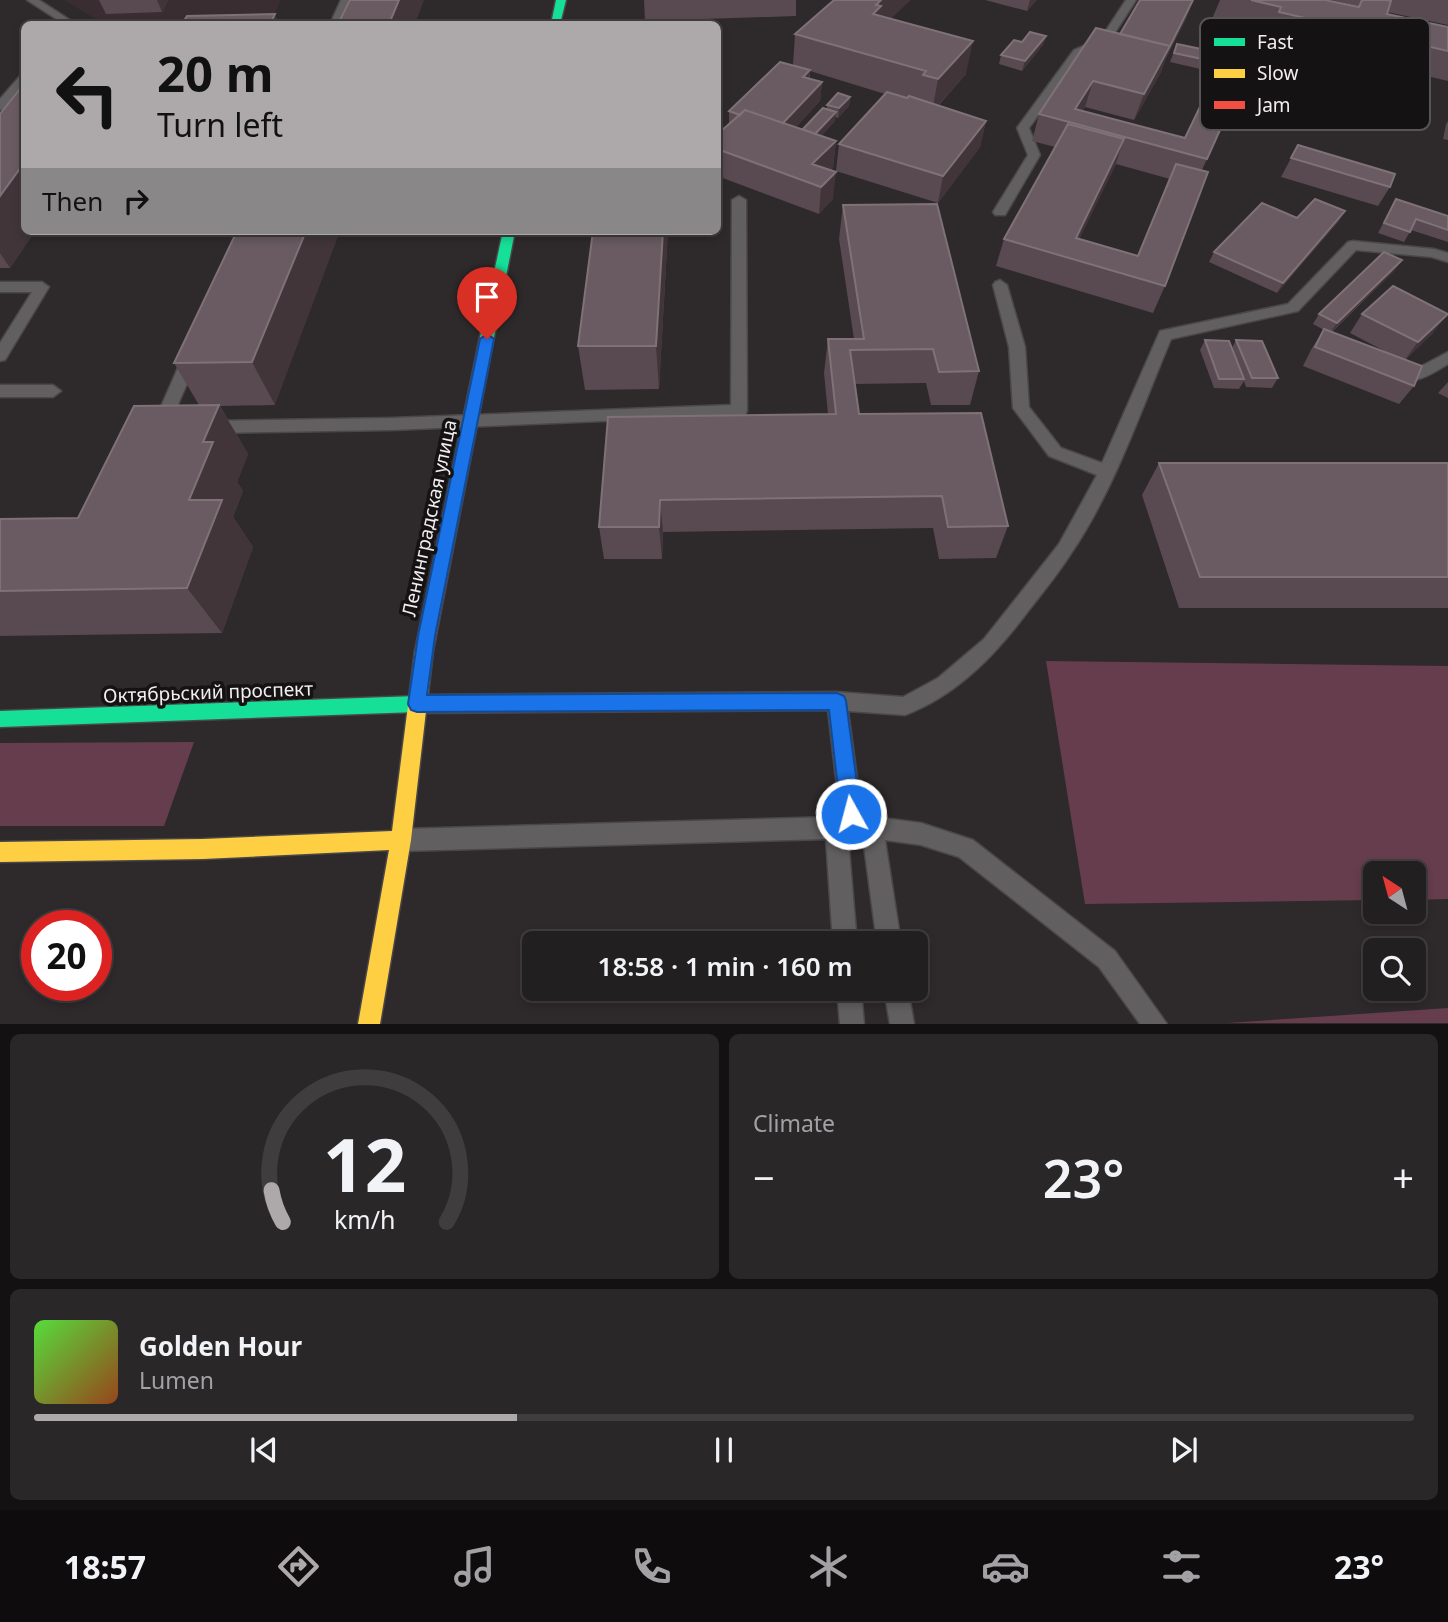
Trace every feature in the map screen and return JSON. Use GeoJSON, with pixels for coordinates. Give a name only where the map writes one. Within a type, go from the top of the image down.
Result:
{"type":"FeatureCollection","features":[{"type":"Feature","properties":{"kind":"main road"},"geometry":{"type":"LineString","coordinates":[[556,21],[565,1]]}},
{"type":"Feature","properties":{"kind":"main road","name":"Ленинградская улица"},"geometry":{"type":"LineString","coordinates":[[369,1024],[401,840],[426,636],[508,235]]}},
{"type":"Feature","properties":{"kind":"main road","name":"Октябрьский проспект"},"geometry":{"type":"LineString","coordinates":[[0,719],[417,704]]}},
{"type":"Feature","properties":{"kind":"main road"},"geometry":{"type":"LineString","coordinates":[[0,852],[203,849],[401,840]]}},
{"type":"Feature","properties":{"kind":"lane"},"geometry":{"type":"LineString","coordinates":[[32,0],[67,21]]}},
{"type":"Feature","properties":{"kind":"lane"},"geometry":{"type":"LineString","coordinates":[[336,21],[346,0]]}},
{"type":"Feature","properties":{"kind":"lane"},"geometry":{"type":"LineString","coordinates":[[1000,212],[1034,155],[1023,128],[1078,52],[1105,40],[1131,0]]}},
{"type":"Feature","properties":{"kind":"lane"},"geometry":{"type":"LineString","coordinates":[[0,106],[21,82]]}},
{"type":"Feature","properties":{"kind":"lane"},"geometry":{"type":"LineString","coordinates":[[197,342],[168,431],[739,411],[739,200]]}},
{"type":"Feature","properties":{"kind":"lane"},"geometry":{"type":"LineString","coordinates":[[417,704],[837,701],[905,706],[945,684],[991,645],[1065,549],[1107,472],[1165,335],[1293,308],[1353,245],[1434,253],[1448,258]]}},
{"type":"Feature","properties":{"kind":"lane"},"geometry":{"type":"LineString","coordinates":[[1000,285],[1017,347],[1021,408],[1055,452],[1107,472]]}},
{"type":"Feature","properties":{"kind":"lane"},"geometry":{"type":"LineString","coordinates":[[0,287],[42,287],[0,355]]}},
{"type":"Feature","properties":{"kind":"lane"},"geometry":{"type":"LineString","coordinates":[[1379,363],[1415,376],[1448,357]]}},
{"type":"Feature","properties":{"kind":"lane"},"geometry":{"type":"LineString","coordinates":[[0,391],[53,391]]}},
{"type":"Feature","properties":{"kind":"lane"},"geometry":{"type":"LineString","coordinates":[[837,701],[844,821],[845,931]]}},
{"type":"Feature","properties":{"kind":"lane"},"geometry":{"type":"LineString","coordinates":[[401,840],[844,821],[921,834],[965,848],[1107,959],[1155,1024]]}},
{"type":"Feature","properties":{"kind":"lane"},"geometry":{"type":"LineString","coordinates":[[872,827],[887,931]]}},
{"type":"Feature","properties":{"kind":"lane"},"geometry":{"type":"LineString","coordinates":[[850,1001],[852,1024]]}},
{"type":"Feature","properties":{"kind":"lane"},"geometry":{"type":"LineString","coordinates":[[898,1001],[902,1024]]}},
{"type":"Feature","properties":{"kind":"shaded area"},"geometry":{"type":"Polygon","coordinates":[[[64,0],[281,0],[271,21],[99,21],[64,0]]]}},
{"type":"Feature","properties":{"kind":"shaded area"},"geometry":{"type":"Polygon","coordinates":[[[1046,661],[1448,666],[1448,899],[1426,900],[1426,861],[1363,861],[1363,900],[1085,904],[1046,661]]]}},
{"type":"Feature","properties":{"kind":"shaded area"},"geometry":{"type":"Polygon","coordinates":[[[194,742],[164,826],[0,826],[0,743],[194,742]]]}},
{"type":"Feature","properties":{"kind":"shaded area"},"geometry":{"type":"Polygon","coordinates":[[[1448,1008],[1448,1023],[1227,1023],[1448,1008]]]}},
{"type":"Feature","properties":{"kind":"building"},"geometry":{"type":"Polygon","coordinates":[[[350,0],[399,0],[390,21],[340,21],[350,0]]]}},
{"type":"Feature","properties":{"kind":"building"},"geometry":{"type":"Polygon","coordinates":[[[834,0],[881,0],[876,5],[881,6],[873,14],[973,41],[938,79],[923,75],[926,71],[795,34],[834,0]]]}},
{"type":"Feature","properties":{"kind":"building"},"geometry":{"type":"Polygon","coordinates":[[[1140,0],[1193,0],[1170,46],[1120,34],[1140,0]]]}},
{"type":"Feature","properties":{"kind":"building"},"geometry":{"type":"Polygon","coordinates":[[[1251,0],[1325,0],[1359,7],[1362,0],[1386,0],[1391,1],[1387,14],[1406,18],[1305,18],[1279,12],[1281,7],[1251,0]]]}},
{"type":"Feature","properties":{"kind":"building"},"geometry":{"type":"Polygon","coordinates":[[[275,14],[272,21],[184,21],[187,16],[275,14]]]}},
{"type":"Feature","properties":{"kind":"building"},"geometry":{"type":"Polygon","coordinates":[[[1430,23],[1448,27],[1448,51],[1430,47],[1430,23]]]}},
{"type":"Feature","properties":{"kind":"building"},"geometry":{"type":"Polygon","coordinates":[[[1096,28],[1170,46],[1144,94],[1093,81],[1075,109],[1185,138],[1200,107],[1200,130],[1220,130],[1207,159],[1039,114],[1096,28]]]}},
{"type":"Feature","properties":{"kind":"building"},"geometry":{"type":"Polygon","coordinates":[[[1030,32],[1046,36],[1025,61],[1001,55],[1014,40],[1022,42],[1030,32]]]}},
{"type":"Feature","properties":{"kind":"building"},"geometry":{"type":"Polygon","coordinates":[[[1177,44],[1200,49],[1200,58],[1174,53],[1177,44]]]}},
{"type":"Feature","properties":{"kind":"building"},"geometry":{"type":"Polygon","coordinates":[[[780,62],[810,70],[803,77],[822,82],[783,123],[745,110],[740,115],[729,111],[780,62]]]}},
{"type":"Feature","properties":{"kind":"building"},"geometry":{"type":"Polygon","coordinates":[[[21,88],[21,167],[0,196],[0,114],[21,88]]]}},
{"type":"Feature","properties":{"kind":"building"},"geometry":{"type":"Polygon","coordinates":[[[887,92],[907,98],[909,96],[986,121],[943,176],[839,144],[887,92]]]}},
{"type":"Feature","properties":{"kind":"building"},"geometry":{"type":"Polygon","coordinates":[[[838,93],[850,97],[839,108],[827,105],[838,93]]]}},
{"type":"Feature","properties":{"kind":"building"},"geometry":{"type":"Polygon","coordinates":[[[823,108],[836,112],[815,134],[803,129],[823,108]]]}},
{"type":"Feature","properties":{"kind":"building"},"geometry":{"type":"Polygon","coordinates":[[[745,110],[836,141],[812,164],[836,172],[821,187],[721,150],[721,131],[745,110]]]}},
{"type":"Feature","properties":{"kind":"building"},"geometry":{"type":"Polygon","coordinates":[[[1068,124],[1124,139],[1076,238],[1138,256],[1176,164],[1208,172],[1165,286],[1004,239],[1068,124]]]}},
{"type":"Feature","properties":{"kind":"building"},"geometry":{"type":"Polygon","coordinates":[[[1298,145],[1395,174],[1390,187],[1291,158],[1298,145]]]}},
{"type":"Feature","properties":{"kind":"building"},"geometry":{"type":"Polygon","coordinates":[[[1315,199],[1345,211],[1283,283],[1214,252],[1262,203],[1297,218],[1315,199]]]}},
{"type":"Feature","properties":{"kind":"building"},"geometry":{"type":"Polygon","coordinates":[[[1396,199],[1448,216],[1448,230],[1416,219],[1410,232],[1384,223],[1396,199]]]}},
{"type":"Feature","properties":{"kind":"building"},"geometry":{"type":"Polygon","coordinates":[[[937,204],[979,371],[939,372],[933,349],[850,350],[859,414],[981,413],[1008,526],[948,527],[942,496],[660,500],[659,527],[599,527],[608,417],[836,414],[828,339],[864,339],[843,205],[937,204]]]}},
{"type":"Feature","properties":{"kind":"building"},"geometry":{"type":"Polygon","coordinates":[[[235,235],[304,235],[252,362],[174,363],[235,235]]]}},
{"type":"Feature","properties":{"kind":"building"},"geometry":{"type":"Polygon","coordinates":[[[592,235],[663,235],[656,346],[578,346],[592,235]]]}},
{"type":"Feature","properties":{"kind":"building"},"geometry":{"type":"Polygon","coordinates":[[[1384,252],[1402,260],[1337,323],[1319,314],[1384,252]]]}},
{"type":"Feature","properties":{"kind":"building"},"geometry":{"type":"Polygon","coordinates":[[[1393,286],[1448,314],[1418,342],[1362,314],[1393,286]]]}},
{"type":"Feature","properties":{"kind":"building"},"geometry":{"type":"Polygon","coordinates":[[[1324,329],[1422,366],[1414,386],[1315,347],[1324,329]]]}},
{"type":"Feature","properties":{"kind":"building"},"geometry":{"type":"Polygon","coordinates":[[[1205,340],[1229,341],[1244,379],[1219,379],[1205,340]]]}},
{"type":"Feature","properties":{"kind":"building"},"geometry":{"type":"Polygon","coordinates":[[[1236,340],[1262,341],[1278,378],[1252,378],[1236,340]]]}},
{"type":"Feature","properties":{"kind":"building"},"geometry":{"type":"Polygon","coordinates":[[[219,405],[203,442],[213,442],[189,500],[222,500],[187,588],[0,591],[0,519],[78,518],[134,406],[219,405]]]}},
{"type":"Feature","properties":{"kind":"building"},"geometry":{"type":"Polygon","coordinates":[[[1159,463],[1448,463],[1448,577],[1200,577],[1159,463]]]}},
{"type":"Feature","properties":{"kind":"traffic: fast"},"geometry":{"type":"LineString","coordinates":[[556,21],[561,0]]}},
{"type":"Feature","properties":{"kind":"traffic: fast"},"geometry":{"type":"LineString","coordinates":[[487,337],[508,235]]}},
{"type":"Feature","properties":{"kind":"traffic: fast"},"geometry":{"type":"LineString","coordinates":[[0,719],[417,704]]}},
{"type":"Feature","properties":{"kind":"traffic: slow"},"geometry":{"type":"LineString","coordinates":[[369,1024],[401,840],[424,651]]}},
{"type":"Feature","properties":{"kind":"traffic: slow"},"geometry":{"type":"LineString","coordinates":[[0,852],[203,849],[401,840]]}},
{"type":"Feature","properties":{"kind":"traffic: jam"},"geometry":{"type":"LineString","coordinates":[[424,651],[487,337]]}},
{"type":"Feature","properties":{"kind":"route"},"geometry":{"type":"LineString","coordinates":[[487,339],[426,636],[417,704],[837,701],[851,814]]}}]}
